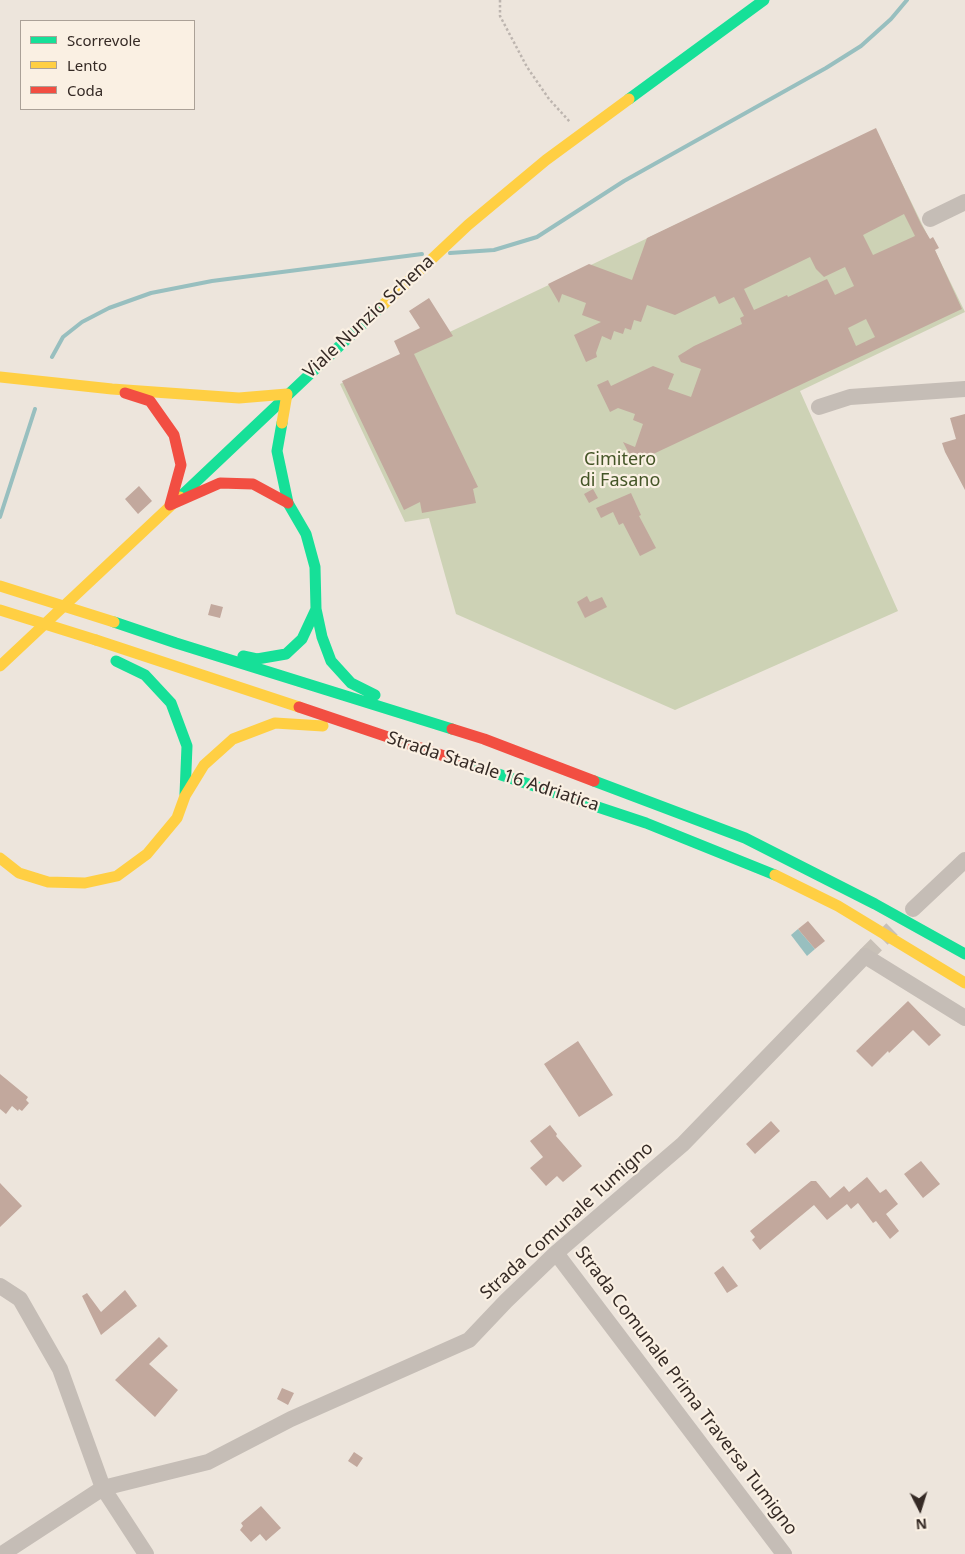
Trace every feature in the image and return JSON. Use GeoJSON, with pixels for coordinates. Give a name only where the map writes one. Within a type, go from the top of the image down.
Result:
{"type":"FeatureCollection","features":[{"type":"Feature","properties":{"kind":"main road","name":"Viale Nunzio Schena"},"geometry":{"type":"LineString","coordinates":[[0,666],[468,225],[580,134],[764,0]]}},
{"type":"Feature","properties":{"kind":"main road"},"geometry":{"type":"LineString","coordinates":[[0,377],[112,389],[239,398],[287,394],[277,451],[288,502],[306,534],[315,567],[316,609],[322,637],[331,661],[351,683],[386,700],[484,739]]}},
{"type":"Feature","properties":{"kind":"main road"},"geometry":{"type":"LineString","coordinates":[[112,389],[150,401],[174,434],[181,465],[170,505]]}},
{"type":"Feature","properties":{"kind":"main road"},"geometry":{"type":"LineString","coordinates":[[170,505],[220,483],[253,484],[288,502]]}},
{"type":"Feature","properties":{"kind":"main road","name":"Strada Statale 16 Adriatica"},"geometry":{"type":"LineString","coordinates":[[0,586],[484,739],[745,838],[875,904],[965,954]]}},
{"type":"Feature","properties":{"kind":"main road"},"geometry":{"type":"LineString","coordinates":[[176,643],[257,659],[286,654],[302,639],[316,609]]}},
{"type":"Feature","properties":{"kind":"main road","name":"Strada Statale 16 Adriatica"},"geometry":{"type":"LineString","coordinates":[[3,611],[92,644],[445,756],[646,823],[775,875],[838,906],[965,982]]}},
{"type":"Feature","properties":{"kind":"main road"},"geometry":{"type":"LineString","coordinates":[[92,644],[145,675],[171,703],[187,746],[185,796]]}},
{"type":"Feature","properties":{"kind":"main road"},"geometry":{"type":"LineString","coordinates":[[0,858],[19,873],[48,882],[85,883],[117,876],[147,854],[177,818],[185,796],[204,765],[234,739],[275,723],[322,726],[445,756]]}},
{"type":"Feature","properties":{"kind":"street"},"geometry":{"type":"LineString","coordinates":[[930,219],[965,202]]}},
{"type":"Feature","properties":{"kind":"street"},"geometry":{"type":"LineString","coordinates":[[819,407],[850,397],[965,389]]}},
{"type":"Feature","properties":{"kind":"street"},"geometry":{"type":"LineString","coordinates":[[913,909],[965,860]]}},
{"type":"Feature","properties":{"kind":"street","name":"Strada Comunale Tumigno"},"geometry":{"type":"LineString","coordinates":[[2,1554],[103,1488],[208,1462],[291,1419],[469,1340],[556,1253],[683,1144],[865,956],[965,1018]]}},
{"type":"Feature","properties":{"kind":"street","name":"Strada Comunale Prima Traversa Tumigno"},"geometry":{"type":"LineString","coordinates":[[556,1253],[784,1554]]}},
{"type":"Feature","properties":{"kind":"street"},"geometry":{"type":"LineString","coordinates":[[0,1286],[20,1299],[60,1369],[103,1488],[146,1554]]}},
{"type":"Feature","properties":{"kind":"path"},"geometry":{"type":"LineString","coordinates":[[500,0],[500,16],[527,67],[549,98],[580,134]]}},
{"type":"Feature","properties":{"kind":"green space","name":"Cimitero di Fasano"},"geometry":{"type":"Polygon","coordinates":[[[878,134],[965,312],[800,391],[898,611],[675,710],[456,614],[429,518],[405,522],[340,384],[692,217],[878,134]]]}},
{"type":"Feature","properties":{"kind":"water"},"geometry":{"type":"Polygon","coordinates":[[[798,929],[815,949],[807,956],[791,935],[798,929]]]}},
{"type":"Feature","properties":{"kind":"building"},"geometry":{"type":"Polygon","coordinates":[[[876,128],[921,224],[930,239],[933,237],[939,248],[935,250],[962,309],[634,463],[623,442],[635,447],[643,424],[633,420],[635,414],[618,408],[610,412],[597,385],[608,380],[611,386],[653,366],[674,374],[668,389],[691,397],[701,369],[681,362],[678,356],[694,346],[742,324],[740,318],[744,316],[734,297],[719,304],[715,296],[675,315],[647,305],[641,322],[634,320],[631,330],[625,328],[623,334],[614,331],[611,340],[602,336],[596,353],[597,357],[586,362],[574,335],[601,322],[582,315],[586,303],[562,294],[559,303],[548,284],[589,264],[632,280],[647,238],[876,128]],[[904,214],[863,235],[873,255],[915,236],[904,214]],[[810,257],[744,289],[754,310],[827,279],[835,295],[854,286],[845,267],[824,277],[816,269],[810,257]],[[866,319],[848,328],[856,346],[875,337],[866,319]]]}},
{"type":"Feature","properties":{"kind":"building"},"geometry":{"type":"Polygon","coordinates":[[[429,298],[453,336],[414,354],[478,487],[473,489],[476,503],[422,513],[420,502],[404,510],[342,381],[400,354],[394,341],[420,328],[409,311],[429,298]]]}},
{"type":"Feature","properties":{"kind":"building"},"geometry":{"type":"Polygon","coordinates":[[[965,414],[965,490],[942,443],[956,439],[950,418],[965,414]]]}},
{"type":"Feature","properties":{"kind":"building"},"geometry":{"type":"Polygon","coordinates":[[[139,486],[152,501],[138,514],[125,499],[139,486]]]}},
{"type":"Feature","properties":{"kind":"building"},"geometry":{"type":"Polygon","coordinates":[[[593,489],[598,498],[589,503],[584,494],[593,489]]]}},
{"type":"Feature","properties":{"kind":"building"},"geometry":{"type":"Polygon","coordinates":[[[631,493],[641,515],[639,516],[656,548],[640,556],[623,523],[619,525],[613,512],[601,518],[596,508],[631,493]]]}},
{"type":"Feature","properties":{"kind":"building"},"geometry":{"type":"Polygon","coordinates":[[[587,596],[590,602],[602,597],[607,607],[585,618],[577,602],[587,596]]]}},
{"type":"Feature","properties":{"kind":"building"},"geometry":{"type":"Polygon","coordinates":[[[211,604],[223,607],[220,618],[208,615],[211,604]]]}},
{"type":"Feature","properties":{"kind":"building"},"geometry":{"type":"Polygon","coordinates":[[[808,921],[825,941],[815,949],[798,929],[808,921]]]}},
{"type":"Feature","properties":{"kind":"building"},"geometry":{"type":"Polygon","coordinates":[[[908,1001],[941,1035],[929,1046],[913,1030],[872,1067],[856,1051],[908,1001]]]}},
{"type":"Feature","properties":{"kind":"building"},"geometry":{"type":"Polygon","coordinates":[[[578,1041],[613,1095],[579,1117],[544,1064],[578,1041]]]}},
{"type":"Feature","properties":{"kind":"building"},"geometry":{"type":"Polygon","coordinates":[[[0,1074],[28,1097],[26,1100],[29,1103],[22,1111],[19,1109],[18,1111],[12,1106],[6,1114],[0,1109],[0,1074]]]}},
{"type":"Feature","properties":{"kind":"building"},"geometry":{"type":"Polygon","coordinates":[[[771,1121],[780,1131],[755,1154],[746,1144],[771,1121]]]}},
{"type":"Feature","properties":{"kind":"building"},"geometry":{"type":"Polygon","coordinates":[[[550,1125],[557,1134],[556,1136],[582,1166],[563,1182],[557,1176],[546,1186],[530,1168],[543,1157],[530,1141],[550,1125]]]}},
{"type":"Feature","properties":{"kind":"building"},"geometry":{"type":"Polygon","coordinates":[[[921,1161],[940,1184],[923,1198],[904,1174],[921,1161]]]}},
{"type":"Feature","properties":{"kind":"building"},"geometry":{"type":"Polygon","coordinates":[[[867,1177],[880,1193],[886,1189],[898,1204],[886,1214],[899,1231],[890,1239],[876,1221],[873,1223],[858,1203],[851,1209],[847,1204],[827,1220],[814,1205],[760,1250],[752,1240],[755,1237],[750,1231],[811,1181],[816,1181],[830,1198],[844,1186],[849,1192],[867,1177]]]}},
{"type":"Feature","properties":{"kind":"building"},"geometry":{"type":"Polygon","coordinates":[[[0,1183],[22,1206],[0,1227],[0,1183]]]}},
{"type":"Feature","properties":{"kind":"building"},"geometry":{"type":"Polygon","coordinates":[[[723,1266],[738,1286],[727,1293],[714,1273],[723,1266]]]}},
{"type":"Feature","properties":{"kind":"building"},"geometry":{"type":"Polygon","coordinates":[[[125,1290],[137,1306],[101,1335],[82,1296],[87,1293],[101,1312],[125,1290]]]}},
{"type":"Feature","properties":{"kind":"building"},"geometry":{"type":"Polygon","coordinates":[[[159,1337],[168,1346],[149,1364],[178,1390],[155,1417],[115,1380],[159,1337]]]}},
{"type":"Feature","properties":{"kind":"building"},"geometry":{"type":"Polygon","coordinates":[[[282,1388],[294,1393],[288,1405],[277,1399],[282,1388]]]}},
{"type":"Feature","properties":{"kind":"building"},"geometry":{"type":"Polygon","coordinates":[[[354,1452],[363,1458],[357,1467],[348,1461],[354,1452]]]}},
{"type":"Feature","properties":{"kind":"building"},"geometry":{"type":"Polygon","coordinates":[[[261,1506],[281,1528],[266,1541],[260,1534],[251,1542],[240,1530],[243,1526],[241,1523],[261,1506]]]}},
{"type":"Feature","properties":{"kind":"waterway"},"geometry":{"type":"LineString","coordinates":[[450,253],[494,250],[537,237],[624,181],[826,68],[861,46],[891,19],[907,0]]}},
{"type":"Feature","properties":{"kind":"waterway"},"geometry":{"type":"LineString","coordinates":[[52,357],[63,337],[82,322],[109,308],[151,293],[212,281],[422,254]]}},
{"type":"Feature","properties":{"kind":"waterway"},"geometry":{"type":"LineString","coordinates":[[0,517],[35,409]]}},
{"type":"Feature","properties":{"kind":"tunnel"},"geometry":{"type":"LineString","coordinates":[[865,956],[892,929]]}},
{"type":"Feature","properties":{"kind":"traffic: fast"},"geometry":{"type":"LineString","coordinates":[[629,99],[764,0]]}},
{"type":"Feature","properties":{"kind":"traffic: fast"},"geometry":{"type":"LineString","coordinates":[[180,497],[384,304]]}},
{"type":"Feature","properties":{"kind":"traffic: fast"},"geometry":{"type":"LineString","coordinates":[[282,423],[277,451],[288,503],[306,534],[315,567],[316,609],[322,637],[331,661],[351,683],[375,695]]}},
{"type":"Feature","properties":{"kind":"traffic: fast"},"geometry":{"type":"LineString","coordinates":[[243,656],[257,659],[286,654],[302,639],[316,609]]}},
{"type":"Feature","properties":{"kind":"traffic: fast"},"geometry":{"type":"LineString","coordinates":[[114,622],[452,729]]}},
{"type":"Feature","properties":{"kind":"traffic: fast"},"geometry":{"type":"LineString","coordinates":[[116,661],[145,675],[171,703],[187,746],[185,794]]}},
{"type":"Feature","properties":{"kind":"traffic: fast"},"geometry":{"type":"LineString","coordinates":[[462,762],[646,823],[775,875]]}},
{"type":"Feature","properties":{"kind":"traffic: fast"},"geometry":{"type":"LineString","coordinates":[[594,781],[745,838],[875,904],[965,954]]}},
{"type":"Feature","properties":{"kind":"traffic: slow"},"geometry":{"type":"LineString","coordinates":[[384,304],[468,225],[546,160],[629,99]]}},
{"type":"Feature","properties":{"kind":"traffic: slow"},"geometry":{"type":"LineString","coordinates":[[0,377],[112,389],[239,398],[287,394],[282,423]]}},
{"type":"Feature","properties":{"kind":"traffic: slow"},"geometry":{"type":"LineString","coordinates":[[0,666],[180,497]]}},
{"type":"Feature","properties":{"kind":"traffic: slow"},"geometry":{"type":"LineString","coordinates":[[0,586],[114,622]]}},
{"type":"Feature","properties":{"kind":"traffic: slow"},"geometry":{"type":"LineString","coordinates":[[0,610],[96,640]]}},
{"type":"Feature","properties":{"kind":"traffic: slow"},"geometry":{"type":"LineString","coordinates":[[96,640],[299,707]]}},
{"type":"Feature","properties":{"kind":"traffic: slow"},"geometry":{"type":"LineString","coordinates":[[0,858],[19,873],[48,882],[85,883],[117,876],[147,854],[177,818],[185,796],[204,765],[233,739],[275,723],[323,726]]}},
{"type":"Feature","properties":{"kind":"traffic: slow"},"geometry":{"type":"LineString","coordinates":[[775,875],[838,906],[965,983]]}},
{"type":"Feature","properties":{"kind":"traffic: jam"},"geometry":{"type":"LineString","coordinates":[[125,393],[150,401],[174,435],[181,465],[170,505]]}},
{"type":"Feature","properties":{"kind":"traffic: jam"},"geometry":{"type":"LineString","coordinates":[[170,505],[220,483],[253,484],[288,503]]}},
{"type":"Feature","properties":{"kind":"traffic: jam"},"geometry":{"type":"LineString","coordinates":[[299,707],[462,762]]}},
{"type":"Feature","properties":{"kind":"traffic: jam"},"geometry":{"type":"LineString","coordinates":[[452,729],[484,739],[594,781]]}}]}
